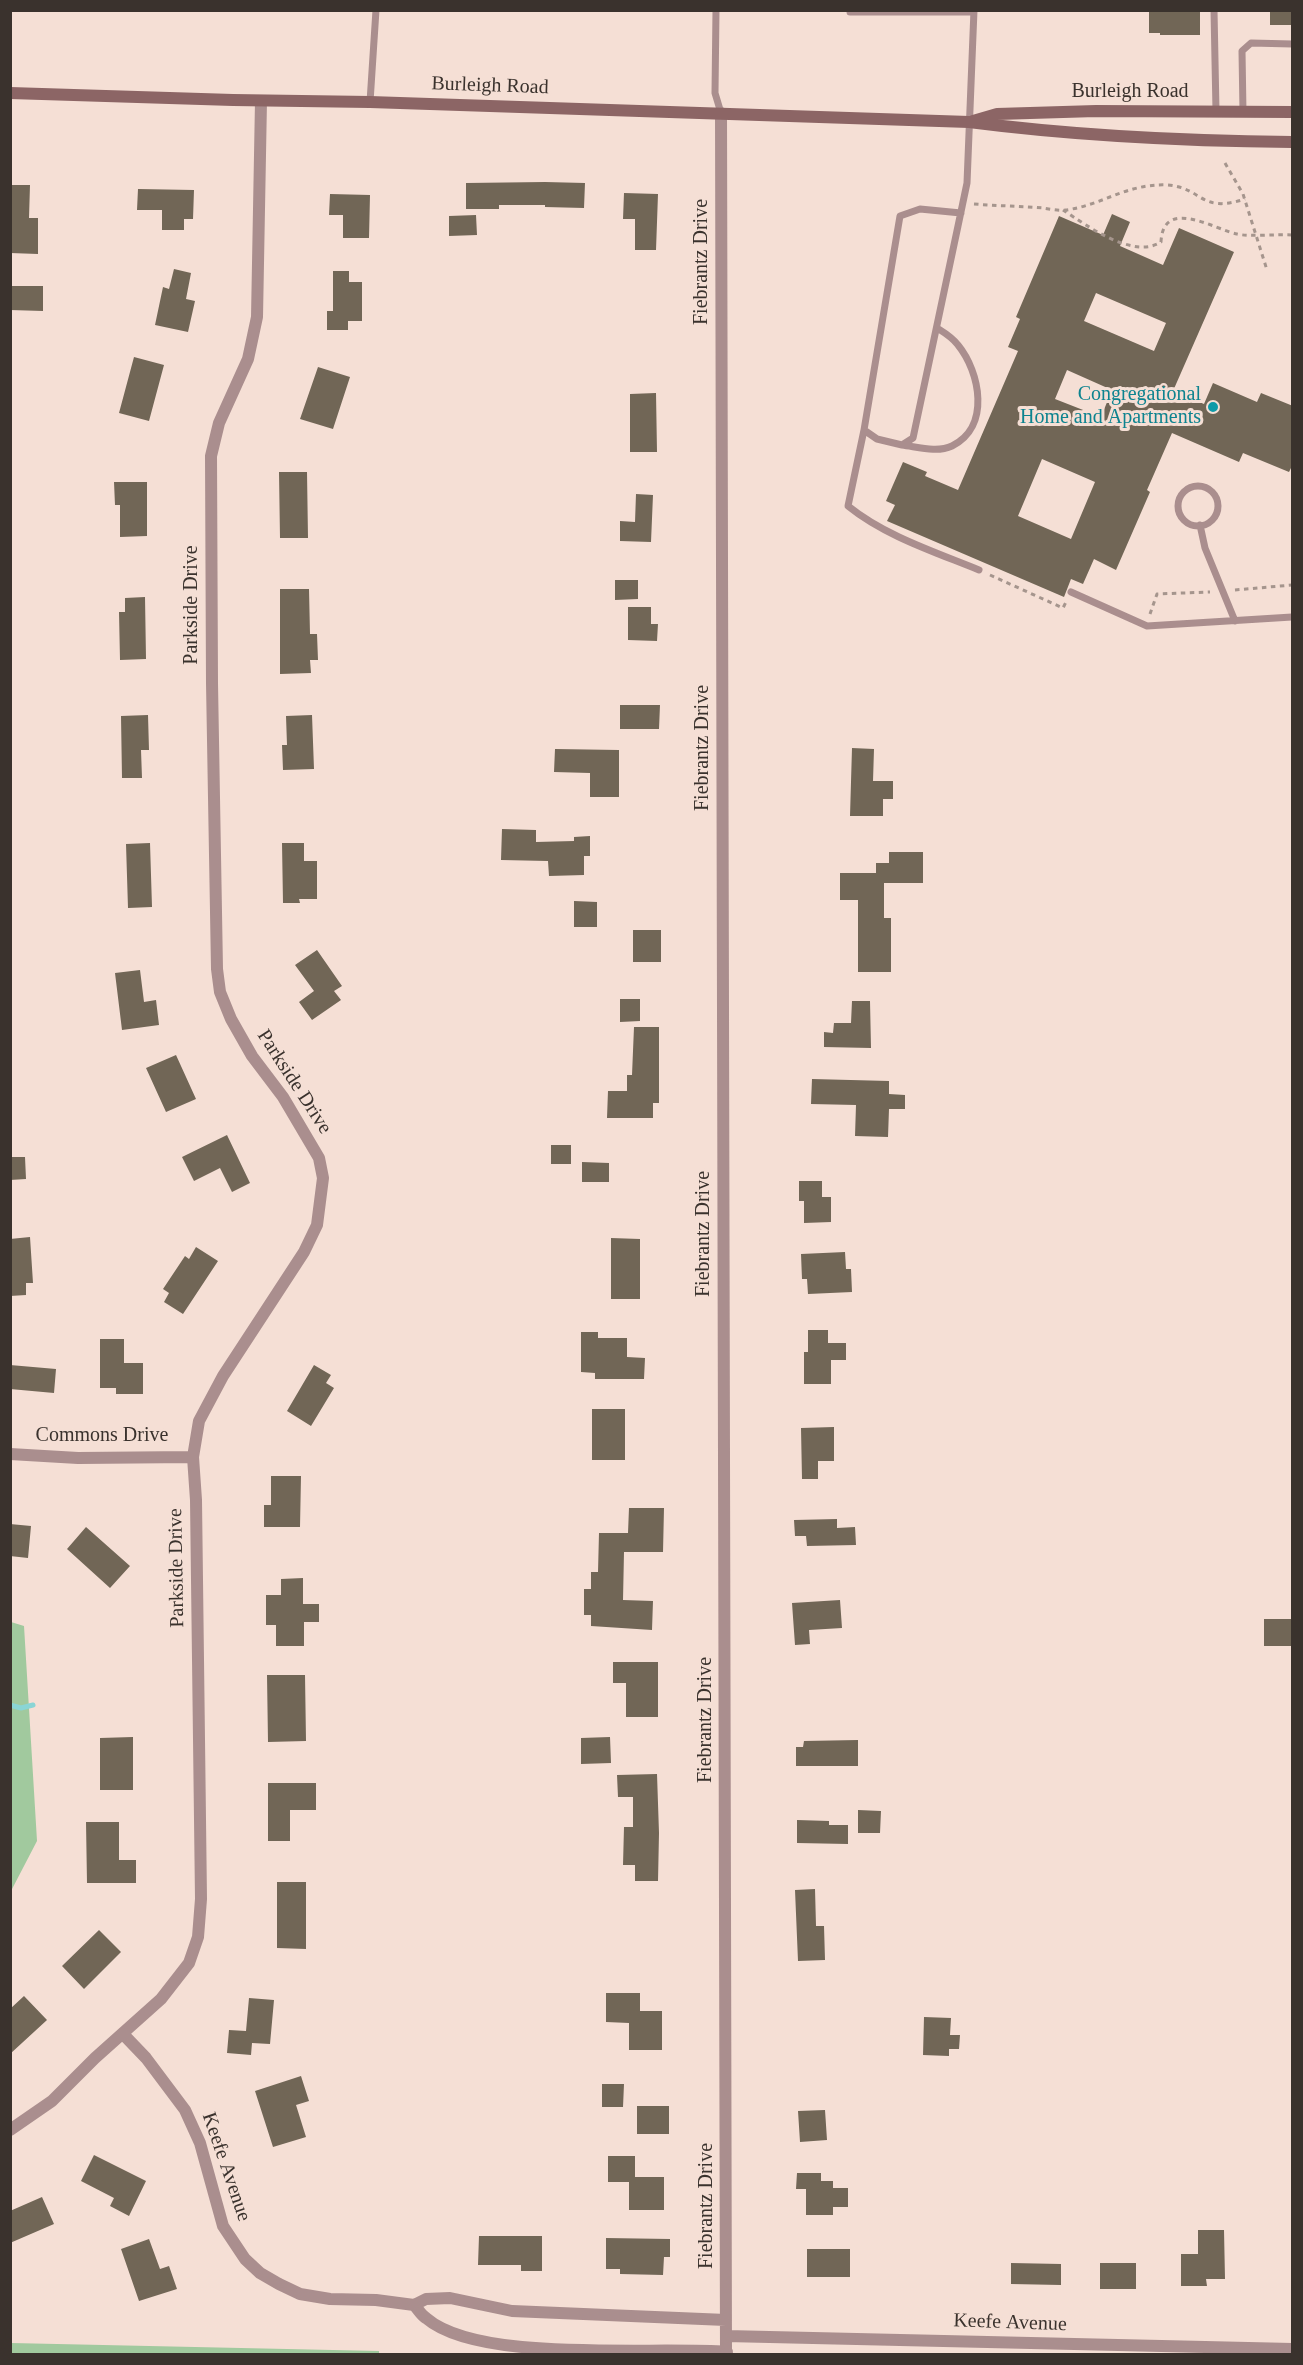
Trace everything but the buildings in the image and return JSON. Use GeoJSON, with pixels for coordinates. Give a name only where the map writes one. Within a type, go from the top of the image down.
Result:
{"type":"FeatureCollection","features":[{"type":"Feature","properties":{"kind":"street","name":"Burleigh Road"},"geometry":{"type":"LineString","coordinates":[[10,93],[370,102],[969,122],[1043,132],[1137,138],[1293,142]]}},
{"type":"Feature","properties":{"kind":"street","name":"Parkside Drive"},"geometry":{"type":"LineString","coordinates":[[10,2130],[52,2101],[161,2000],[189,1964],[198,1937],[201,1899],[196,1500],[192,1457],[199,1421],[222,1376],[304,1252],[317,1225],[323,1178],[319,1158],[283,1097],[252,1056],[231,1020],[220,992],[217,969],[211,456],[219,423],[248,358],[256,317],[261,100]]}},
{"type":"Feature","properties":{"kind":"street","name":"Burleigh Road"},"geometry":{"type":"LineString","coordinates":[[969,122],[997,114],[1096,111],[1293,112]]}},
{"type":"Feature","properties":{"kind":"street","name":"Fiebrantz Drive"},"geometry":{"type":"LineString","coordinates":[[721,113],[727,2353]]}},
{"type":"Feature","properties":{"kind":"street","name":"Commons Drive"},"geometry":{"type":"LineString","coordinates":[[10,1454],[78,1458],[192,1457]]}},
{"type":"Feature","properties":{"kind":"street","name":"Keefe Avenue"},"geometry":{"type":"LineString","coordinates":[[123,2034],[146,2058],[186,2110],[200,2143],[223,2226],[245,2259],[260,2273],[300,2294],[330,2299],[376,2300],[414,2305],[426,2299],[450,2298],[512,2311],[726,2320]]}},
{"type":"Feature","properties":{"kind":"street"},"geometry":{"type":"LineString","coordinates":[[414,2305],[426,2319],[456,2334],[491,2344],[570,2349],[696,2349],[727,2353]]}},
{"type":"Feature","properties":{"kind":"street","name":"Keefe Avenue"},"geometry":{"type":"LineString","coordinates":[[726,2336],[1293,2349]]}},
{"type":"Feature","properties":{"kind":"lane"},"geometry":{"type":"LineString","coordinates":[[370,102],[375,10]]}},
{"type":"Feature","properties":{"kind":"lane"},"geometry":{"type":"LineString","coordinates":[[716,10],[715,93],[721,113]]}},
{"type":"Feature","properties":{"kind":"lane"},"geometry":{"type":"LineString","coordinates":[[1214,10],[1216,111]]}},
{"type":"Feature","properties":{"kind":"lane"},"geometry":{"type":"LineString","coordinates":[[850,12],[973,11],[967,183],[913,438],[902,445]]}},
{"type":"Feature","properties":{"kind":"lane"},"geometry":{"type":"LineString","coordinates":[[1243,112],[1242,51],[1251,43],[1293,45]]}},
{"type":"Feature","properties":{"kind":"lane"},"geometry":{"type":"LineString","coordinates":[[961,213],[920,209],[900,216],[864,430],[848,506],[862,518],[896,535],[979,570]]}},
{"type":"Feature","properties":{"kind":"lane"},"geometry":{"type":"LineString","coordinates":[[864,430],[877,439],[902,445],[937,449],[953,446],[968,433],[976,417],[978,393],[971,367],[954,339],[937,328]]}},
{"type":"Feature","properties":{"kind":"lane"},"geometry":{"type":"LineString","coordinates":[[1195,486],[1208,488],[1213,492],[1218,503],[1216,516],[1206,524],[1200,525],[1187,522],[1179,511],[1183,493],[1195,486]]}},
{"type":"Feature","properties":{"kind":"lane"},"geometry":{"type":"LineString","coordinates":[[1200,525],[1205,548],[1235,621]]}},
{"type":"Feature","properties":{"kind":"lane"},"geometry":{"type":"LineString","coordinates":[[1071,592],[1147,626],[1293,617]]}},
{"type":"Feature","properties":{"kind":"path"},"geometry":{"type":"LineString","coordinates":[[1225,163],[1245,199],[1267,270]]}},
{"type":"Feature","properties":{"kind":"path"},"geometry":{"type":"LineString","coordinates":[[963,204],[1064,210],[1097,201],[1122,190],[1166,185],[1177,186],[1217,205],[1228,205],[1245,199]]}},
{"type":"Feature","properties":{"kind":"path"},"geometry":{"type":"LineString","coordinates":[[1064,210],[1103,236],[1140,247],[1155,246],[1161,242],[1161,235],[1165,227],[1174,220],[1180,219],[1202,220],[1238,235],[1293,234]]}},
{"type":"Feature","properties":{"kind":"path"},"geometry":{"type":"LineString","coordinates":[[979,570],[1063,608],[1071,592]]}},
{"type":"Feature","properties":{"kind":"green space"},"geometry":{"type":"Polygon","coordinates":[[[11,1622],[24,1626],[37,1841],[11,1891],[11,1622]]]}},
{"type":"Feature","properties":{"kind":"green space"},"geometry":{"type":"Polygon","coordinates":[[[11,2343],[379,2351],[379,2354],[11,2354],[11,2343]]]}},
{"type":"Feature","properties":{"kind":"waterway"},"geometry":{"type":"LineString","coordinates":[[10,1705],[21,1708],[33,1705]]}},
{"type":"Feature","properties":{"kind":"place","name":"Congregational Home and Apartments"},"geometry":{"type":"Point","coordinates":[1213,407]}}]}
